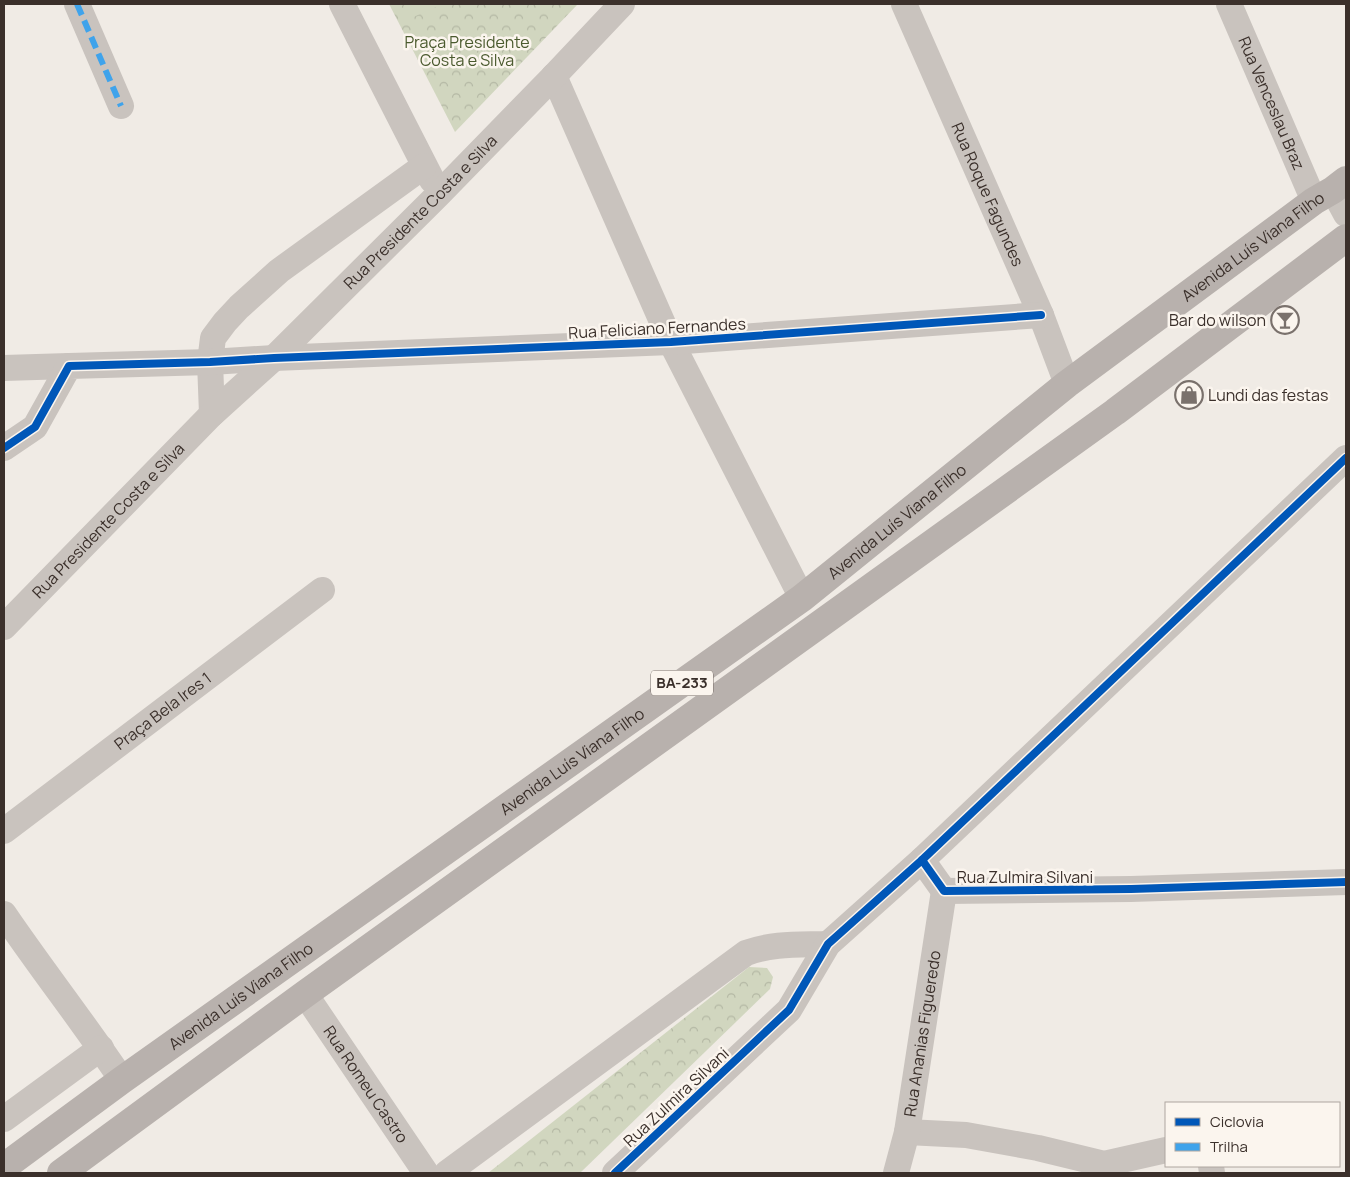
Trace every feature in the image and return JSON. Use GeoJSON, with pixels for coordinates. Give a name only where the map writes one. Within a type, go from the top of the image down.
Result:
{"type":"FeatureCollection","features":[{"type":"Feature","properties":{"kind":"main road","name":"Avenida Luís Viana Filho"},"geometry":{"type":"LineString","coordinates":[[4,1167],[122,1080],[802,598],[1067,384],[1331,191]]}},
{"type":"Feature","properties":{"kind":"main road","name":"Avenida Luís Viana Filho"},"geometry":{"type":"LineString","coordinates":[[60,1173],[305,994],[1116,412],[1346,238]]}},
{"type":"Feature","properties":{"kind":"street"},"geometry":{"type":"LineString","coordinates":[[77,4],[121,106]]}},
{"type":"Feature","properties":{"kind":"street"},"geometry":{"type":"LineString","coordinates":[[342,4],[438,195]]}},
{"type":"Feature","properties":{"kind":"street","name":"Rua Presidente Costa e Silva"},"geometry":{"type":"LineString","coordinates":[[4,627],[212,414],[274,358],[438,195],[622,4]]}},
{"type":"Feature","properties":{"kind":"street","name":"Rua Roque Fagundes"},"geometry":{"type":"LineString","coordinates":[[904,4],[1041,315],[1067,384]]}},
{"type":"Feature","properties":{"kind":"street","name":"Rua Venceslau Braz"},"geometry":{"type":"LineString","coordinates":[[1229,4],[1331,191],[1346,214]]}},
{"type":"Feature","properties":{"kind":"street"},"geometry":{"type":"LineString","coordinates":[[554,76],[672,342],[802,598]]}},
{"type":"Feature","properties":{"kind":"street","name":"Rua Presidente Costa e Silva"},"geometry":{"type":"LineString","coordinates":[[212,414],[210,362],[213,338],[225,322],[279,271],[424,166]]}},
{"type":"Feature","properties":{"kind":"street","name":"Rua Feliciano Fernandes"},"geometry":{"type":"LineString","coordinates":[[69,366],[210,362],[672,342],[1041,315]]}},
{"type":"Feature","properties":{"kind":"street"},"geometry":{"type":"LineString","coordinates":[[4,368],[69,366]]}},
{"type":"Feature","properties":{"kind":"street"},"geometry":{"type":"LineString","coordinates":[[4,448],[34,427],[69,366]]}},
{"type":"Feature","properties":{"kind":"street"},"geometry":{"type":"LineString","coordinates":[[922,860],[1346,458]]}},
{"type":"Feature","properties":{"kind":"street","name":"Praça Bela Ires 1"},"geometry":{"type":"LineString","coordinates":[[4,831],[322,590]]}},
{"type":"Feature","properties":{"kind":"street","name":"Rua Zulmira Silvani"},"geometry":{"type":"LineString","coordinates":[[615,1173],[789,1010],[828,944],[922,860],[944,891],[1131,889],[1346,882]]}},
{"type":"Feature","properties":{"kind":"street","name":"Rua Ananias Figueredo"},"geometry":{"type":"LineString","coordinates":[[896,1173],[907,1132],[944,891]]}},
{"type":"Feature","properties":{"kind":"street"},"geometry":{"type":"LineString","coordinates":[[4,914],[122,1080]]}},
{"type":"Feature","properties":{"kind":"street"},"geometry":{"type":"LineString","coordinates":[[447,1173],[746,953],[775,946],[828,944]]}},
{"type":"Feature","properties":{"kind":"street","name":"Rua Romeu Castro"},"geometry":{"type":"LineString","coordinates":[[305,994],[426,1173]]}},
{"type":"Feature","properties":{"kind":"street"},"geometry":{"type":"LineString","coordinates":[[4,1119],[101,1048]]}},
{"type":"Feature","properties":{"kind":"street"},"geometry":{"type":"LineString","coordinates":[[907,1132],[966,1136],[1038,1148],[1105,1168],[1165,1150]]}},
{"type":"Feature","properties":{"kind":"green space","name":"Praça Presidente Costa e Silva"},"geometry":{"type":"Polygon","coordinates":[[[389,4],[578,4],[455,132],[389,4]]]}},
{"type":"Feature","properties":{"kind":"green space"},"geometry":{"type":"Polygon","coordinates":[[[404,4],[443,4],[411,18],[404,4]]]}},
{"type":"Feature","properties":{"kind":"green space"},"geometry":{"type":"Polygon","coordinates":[[[749,967],[767,968],[773,977],[770,989],[580,1173],[488,1173],[749,967]]]}},
{"type":"Feature","properties":{"kind":"marked path"},"geometry":{"type":"LineString","coordinates":[[77,4],[121,106]]}},
{"type":"Feature","properties":{"kind":"cycle path"},"geometry":{"type":"LineString","coordinates":[[4,448],[35,427],[69,366],[210,362],[671,342],[1041,315]]}},
{"type":"Feature","properties":{"kind":"cycle path"},"geometry":{"type":"LineString","coordinates":[[922,860],[1346,458]]}},
{"type":"Feature","properties":{"kind":"cycle path"},"geometry":{"type":"LineString","coordinates":[[615,1173],[789,1010],[828,944],[922,860],[944,891],[1131,889],[1346,882]]}},
{"type":"Feature","properties":{"kind":"place","name":"Bar do wilson"},"geometry":{"type":"Point","coordinates":[1285,320]}},
{"type":"Feature","properties":{"kind":"place","name":"Lundi das festas"},"geometry":{"type":"Point","coordinates":[1189,395]}}]}
